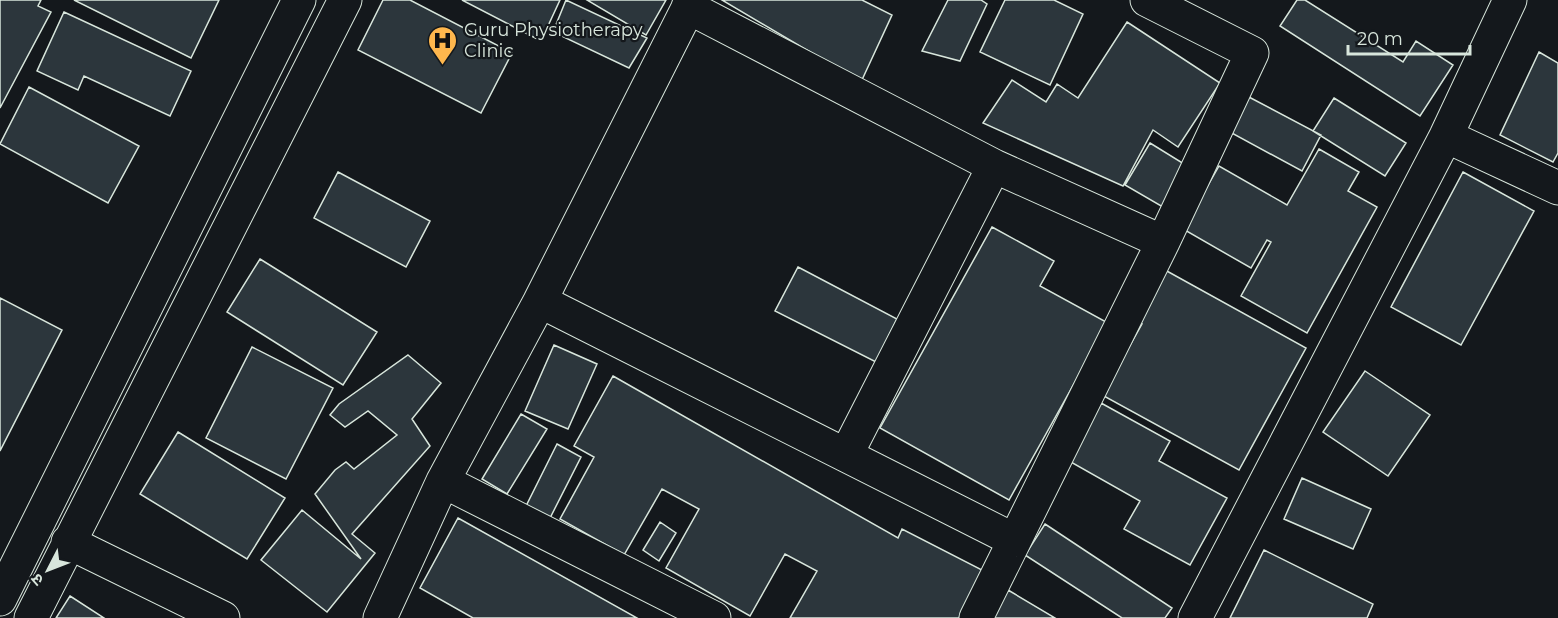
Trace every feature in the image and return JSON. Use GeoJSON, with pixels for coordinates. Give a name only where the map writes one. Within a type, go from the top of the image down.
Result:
{"type":"FeatureCollection","features":[{"type":"Feature","properties":{"kind":"street"},"geometry":{"type":"LineString","coordinates":[[0,599],[299,0]]}},
{"type":"Feature","properties":{"kind":"street"},"geometry":{"type":"LineString","coordinates":[[31,618],[345,0]]}},
{"type":"Feature","properties":{"kind":"street"},"geometry":{"type":"LineString","coordinates":[[976,618],[1163,242],[1252,53],[1147,0]]}},
{"type":"Feature","properties":{"kind":"street"},"geometry":{"type":"LineString","coordinates":[[1195,618],[1446,136],[1510,0]]}},
{"type":"Feature","properties":{"kind":"street"},"geometry":{"type":"LineString","coordinates":[[380,618],[443,481],[540,301],[690,4],[994,166],[1163,242]]}},
{"type":"Feature","properties":{"kind":"street"},"geometry":{"type":"LineString","coordinates":[[1446,136],[1558,188]]}},
{"type":"Feature","properties":{"kind":"street"},"geometry":{"type":"LineString","coordinates":[[846,455],[994,166]]}},
{"type":"Feature","properties":{"kind":"street"},"geometry":{"type":"LineString","coordinates":[[540,301],[1014,540]]}},
{"type":"Feature","properties":{"kind":"street"},"geometry":{"type":"LineString","coordinates":[[443,481],[714,618]]}},
{"type":"Feature","properties":{"kind":"street"},"geometry":{"type":"LineString","coordinates":[[69,542],[223,618]]}},
{"type":"Feature","properties":{"kind":"building"},"geometry":{"type":"Polygon","coordinates":[[[0,0],[41,0],[38,6],[51,12],[0,108],[0,0]]]}},
{"type":"Feature","properties":{"kind":"building"},"geometry":{"type":"Polygon","coordinates":[[[74,0],[219,0],[191,58],[74,0]]]}},
{"type":"Feature","properties":{"kind":"building"},"geometry":{"type":"Polygon","coordinates":[[[383,0],[410,0],[512,53],[481,113],[358,50],[383,0]]]}},
{"type":"Feature","properties":{"kind":"building"},"geometry":{"type":"Polygon","coordinates":[[[462,0],[560,0],[541,41],[462,0]]]}},
{"type":"Feature","properties":{"kind":"building"},"geometry":{"type":"Polygon","coordinates":[[[566,0],[647,38],[629,68],[553,32],[566,0]]]}},
{"type":"Feature","properties":{"kind":"building"},"geometry":{"type":"Polygon","coordinates":[[[587,0],[666,0],[646,35],[587,0]]]}},
{"type":"Feature","properties":{"kind":"building"},"geometry":{"type":"Polygon","coordinates":[[[722,0],[862,0],[892,15],[861,82],[722,0]]]}},
{"type":"Feature","properties":{"kind":"building"},"geometry":{"type":"Polygon","coordinates":[[[948,0],[981,0],[987,4],[960,61],[922,51],[948,0]]]}},
{"type":"Feature","properties":{"kind":"building"},"geometry":{"type":"Polygon","coordinates":[[[1005,0],[1054,0],[1083,14],[1050,85],[980,52],[1005,0]]]}},
{"type":"Feature","properties":{"kind":"building"},"geometry":{"type":"Polygon","coordinates":[[[1297,0],[1305,0],[1403,62],[1416,41],[1453,65],[1420,116],[1280,26],[1297,0]]]}},
{"type":"Feature","properties":{"kind":"building"},"geometry":{"type":"Polygon","coordinates":[[[64,12],[191,71],[170,116],[84,76],[78,90],[37,71],[64,12]]]}},
{"type":"Feature","properties":{"kind":"building"},"geometry":{"type":"Polygon","coordinates":[[[1127,22],[1220,83],[1178,147],[1153,130],[1123,186],[983,123],[1012,80],[1046,102],[1057,84],[1078,98],[1127,22]]]}},
{"type":"Feature","properties":{"kind":"building"},"geometry":{"type":"Polygon","coordinates":[[[1539,52],[1558,63],[1558,153],[1553,162],[1500,135],[1539,52]]]}},
{"type":"Feature","properties":{"kind":"building"},"geometry":{"type":"Polygon","coordinates":[[[29,87],[139,146],[108,203],[0,144],[29,87]]]}},
{"type":"Feature","properties":{"kind":"building"},"geometry":{"type":"Polygon","coordinates":[[[1247,96],[1321,135],[1302,171],[1228,131],[1247,96]]]}},
{"type":"Feature","properties":{"kind":"building"},"geometry":{"type":"Polygon","coordinates":[[[1334,98],[1406,143],[1385,176],[1313,131],[1334,98]]]}},
{"type":"Feature","properties":{"kind":"building"},"geometry":{"type":"Polygon","coordinates":[[[1150,143],[1189,167],[1168,210],[1125,185],[1150,143]]]}},
{"type":"Feature","properties":{"kind":"building"},"geometry":{"type":"Polygon","coordinates":[[[1319,149],[1359,172],[1348,191],[1377,207],[1307,333],[1241,296],[1271,242],[1267,240],[1251,268],[1183,229],[1219,166],[1287,205],[1319,149]]]}},
{"type":"Feature","properties":{"kind":"building"},"geometry":{"type":"Polygon","coordinates":[[[338,172],[430,221],[406,267],[314,218],[338,172]]]}},
{"type":"Feature","properties":{"kind":"building"},"geometry":{"type":"Polygon","coordinates":[[[1463,172],[1534,211],[1461,345],[1391,307],[1463,172]]]}},
{"type":"Feature","properties":{"kind":"building"},"geometry":{"type":"Polygon","coordinates":[[[992,227],[1054,261],[1040,286],[1108,323],[1009,500],[880,428],[992,227]]]}},
{"type":"Feature","properties":{"kind":"building"},"geometry":{"type":"Polygon","coordinates":[[[260,259],[377,332],[343,385],[227,312],[260,259]]]}},
{"type":"Feature","properties":{"kind":"building"},"geometry":{"type":"Polygon","coordinates":[[[798,267],[897,319],[876,362],[775,311],[798,267]]]}},
{"type":"Feature","properties":{"kind":"building"},"geometry":{"type":"Polygon","coordinates":[[[1165,270],[1306,348],[1239,470],[1102,395],[1142,324],[1137,322],[1165,270]]]}},
{"type":"Feature","properties":{"kind":"building"},"geometry":{"type":"Polygon","coordinates":[[[0,298],[62,330],[0,451],[0,298]]]}},
{"type":"Feature","properties":{"kind":"building"},"geometry":{"type":"Polygon","coordinates":[[[554,345],[597,364],[568,429],[525,411],[554,345]]]}},
{"type":"Feature","properties":{"kind":"building"},"geometry":{"type":"Polygon","coordinates":[[[252,347],[333,388],[286,479],[206,438],[252,347]]]}},
{"type":"Feature","properties":{"kind":"building"},"geometry":{"type":"Polygon","coordinates":[[[408,355],[441,383],[412,419],[430,446],[352,534],[375,553],[327,612],[261,560],[302,510],[361,559],[315,494],[335,470],[346,462],[354,469],[397,435],[368,411],[345,427],[330,415],[339,404],[408,355]]]}},
{"type":"Feature","properties":{"kind":"building"},"geometry":{"type":"Polygon","coordinates":[[[1365,371],[1430,415],[1388,476],[1323,432],[1365,371]]]}},
{"type":"Feature","properties":{"kind":"building"},"geometry":{"type":"Polygon","coordinates":[[[613,376],[898,538],[902,529],[982,570],[959,618],[790,618],[817,571],[785,554],[750,616],[666,568],[699,509],[662,489],[624,555],[560,519],[594,457],[574,446],[613,376]]]}},
{"type":"Feature","properties":{"kind":"building"},"geometry":{"type":"Polygon","coordinates":[[[1101,403],[1170,441],[1159,461],[1227,498],[1190,565],[1124,529],[1140,501],[1069,461],[1101,403]]]}},
{"type":"Feature","properties":{"kind":"building"},"geometry":{"type":"Polygon","coordinates":[[[521,414],[547,429],[507,494],[482,479],[521,414]]]}},
{"type":"Feature","properties":{"kind":"building"},"geometry":{"type":"Polygon","coordinates":[[[178,432],[285,498],[247,559],[140,494],[178,432]]]}},
{"type":"Feature","properties":{"kind":"building"},"geometry":{"type":"Polygon","coordinates":[[[557,444],[581,457],[548,522],[524,510],[557,444]]]}},
{"type":"Feature","properties":{"kind":"building"},"geometry":{"type":"Polygon","coordinates":[[[1302,478],[1371,509],[1353,549],[1284,519],[1302,478]]]}},
{"type":"Feature","properties":{"kind":"building"},"geometry":{"type":"Polygon","coordinates":[[[458,518],[637,618],[473,618],[420,588],[458,518]]]}},
{"type":"Feature","properties":{"kind":"building"},"geometry":{"type":"Polygon","coordinates":[[[660,522],[676,533],[659,561],[643,550],[660,522]]]}},
{"type":"Feature","properties":{"kind":"building"},"geometry":{"type":"Polygon","coordinates":[[[1045,524],[1172,608],[1165,618],[1122,618],[1025,555],[1045,524]]]}},
{"type":"Feature","properties":{"kind":"building"},"geometry":{"type":"Polygon","coordinates":[[[1264,550],[1373,604],[1367,618],[1230,618],[1264,550]]]}},
{"type":"Feature","properties":{"kind":"building"},"geometry":{"type":"Polygon","coordinates":[[[1008,590],[1055,618],[991,618],[1008,590]]]}},
{"type":"Feature","properties":{"kind":"building"},"geometry":{"type":"Polygon","coordinates":[[[70,596],[104,618],[56,618],[70,596]]]}},
{"type":"Feature","properties":{"kind":"place","name":"Guru Physiotherapy Clinic"},"geometry":{"type":"Point","coordinates":[443,66]}}]}
